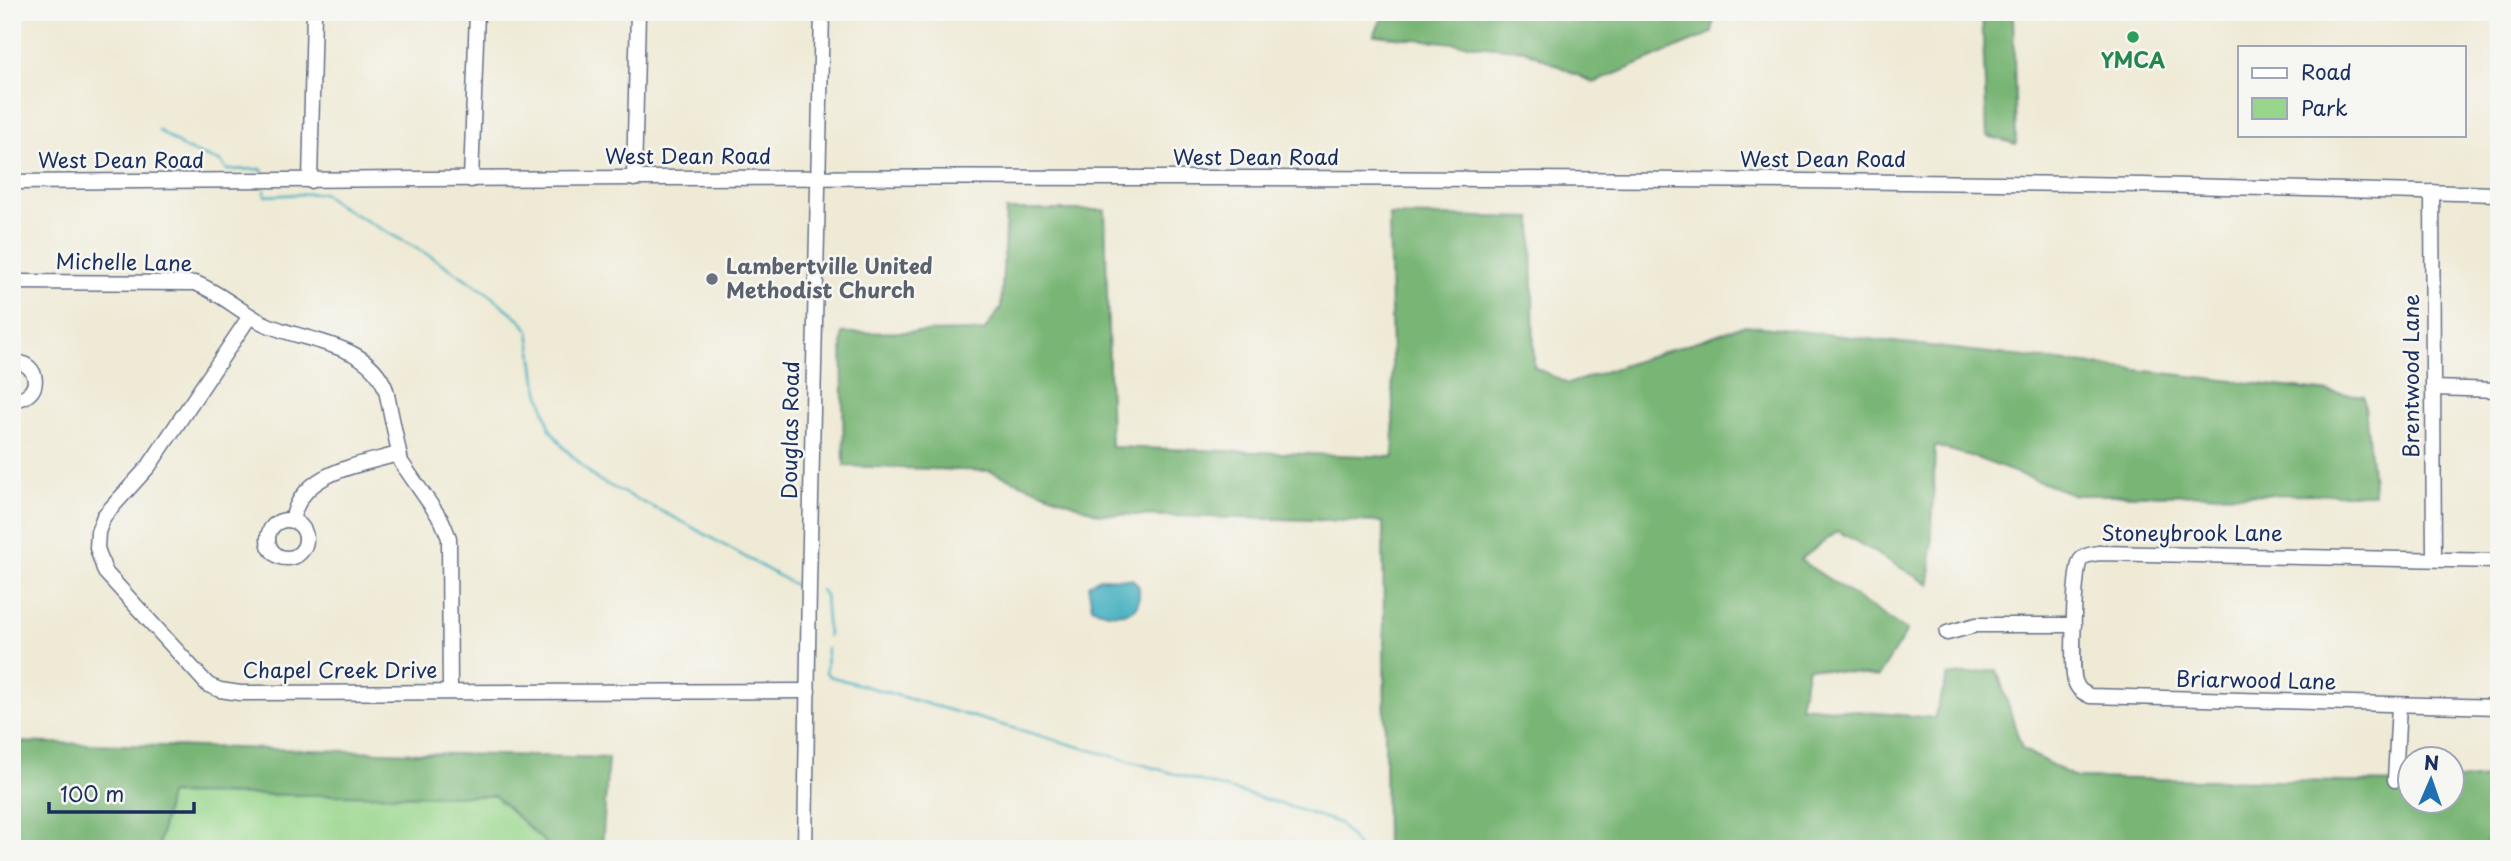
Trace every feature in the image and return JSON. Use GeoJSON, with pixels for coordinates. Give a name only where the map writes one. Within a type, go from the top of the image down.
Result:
{"type":"FeatureCollection","features":[{"type":"Feature","properties":{"kind":"street"},"geometry":{"type":"LineString","coordinates":[[310,181],[314,12]]}},
{"type":"Feature","properties":{"kind":"street"},"geometry":{"type":"LineString","coordinates":[[471,180],[477,12]]}},
{"type":"Feature","properties":{"kind":"street"},"geometry":{"type":"LineString","coordinates":[[634,179],[638,12]]}},
{"type":"Feature","properties":{"kind":"street","name":"Douglas Road"},"geometry":{"type":"LineString","coordinates":[[805,849],[822,12]]}},
{"type":"Feature","properties":{"kind":"street","name":"West Dean Road"},"geometry":{"type":"LineString","coordinates":[[12,182],[818,177],[2005,183],[2499,194]]}},
{"type":"Feature","properties":{"kind":"street","name":"Brentwood Lane"},"geometry":{"type":"LineString","coordinates":[[2432,192],[2434,559]]}},
{"type":"Feature","properties":{"kind":"street","name":"Michelle Lane"},"geometry":{"type":"LineString","coordinates":[[12,282],[195,282],[274,328],[354,354],[371,365],[386,390],[398,454],[442,521],[449,538],[450,692]]}},
{"type":"Feature","properties":{"kind":"street","name":"Chapel Creek Drive"},"geometry":{"type":"LineString","coordinates":[[250,316],[149,466],[104,516],[97,539],[101,565],[110,578],[197,675],[214,688],[240,693],[808,691]]}},
{"type":"Feature","properties":{"kind":"street"},"geometry":{"type":"LineString","coordinates":[[12,362],[26,365],[35,379],[30,393],[21,399],[12,399]]}},
{"type":"Feature","properties":{"kind":"street"},"geometry":{"type":"LineString","coordinates":[[2433,388],[2499,390]]}},
{"type":"Feature","properties":{"kind":"street"},"geometry":{"type":"LineString","coordinates":[[292,521],[298,501],[316,481],[398,454]]}},
{"type":"Feature","properties":{"kind":"street","name":"Stoneybrook Lane"},"geometry":{"type":"LineString","coordinates":[[2074,625],[2076,574],[2080,560],[2099,552],[2499,561]]}},
{"type":"Feature","properties":{"kind":"street"},"geometry":{"type":"LineString","coordinates":[[1947,633],[1976,625],[2074,625]]}},
{"type":"Feature","properties":{"kind":"street","name":"Briarwood Lane"},"geometry":{"type":"LineString","coordinates":[[2074,625],[2074,679],[2080,691],[2090,696],[2499,707]]}},
{"type":"Feature","properties":{"kind":"street"},"geometry":{"type":"LineString","coordinates":[[2395,780],[2399,705]]}},
{"type":"Feature","properties":{"kind":"green space"},"geometry":{"type":"Polygon","coordinates":[[[1385,12],[1715,12],[1712,33],[1594,83],[1525,50],[1374,35],[1385,12]]]}},
{"type":"Feature","properties":{"kind":"green space"},"geometry":{"type":"Polygon","coordinates":[[[1982,12],[2013,12],[2016,144],[1987,136],[1982,12]]]}},
{"type":"Feature","properties":{"kind":"green space"},"geometry":{"type":"Polygon","coordinates":[[[1006,210],[1105,210],[1111,447],[1394,457],[1389,215],[1532,218],[1534,367],[1568,384],[1745,325],[2364,396],[2374,494],[2075,495],[1974,457],[1935,446],[1930,585],[1838,531],[1800,560],[1907,631],[1878,677],[1808,667],[1800,706],[1934,718],[1948,676],[1997,670],[2022,749],[2076,778],[2396,783],[2396,816],[2466,816],[2466,780],[2499,777],[2499,829],[2480,849],[1386,849],[1383,522],[1099,514],[990,471],[844,466],[842,333],[984,331],[1001,308],[1006,210]]]}},
{"type":"Feature","properties":{"kind":"green space"},"geometry":{"type":"Polygon","coordinates":[[[12,742],[608,758],[602,849],[552,849],[495,796],[169,794],[158,849],[12,849],[12,742]]]}},
{"type":"Feature","properties":{"kind":"green space"},"geometry":{"type":"Polygon","coordinates":[[[169,794],[495,796],[552,849],[158,849],[169,794]]]}},
{"type":"Feature","properties":{"kind":"water"},"geometry":{"type":"Polygon","coordinates":[[[1099,578],[1132,579],[1139,587],[1137,605],[1128,612],[1116,614],[1092,607],[1088,585],[1099,578]]]}},
{"type":"Feature","properties":{"kind":"waterway"},"geometry":{"type":"LineString","coordinates":[[158,130],[186,149],[221,162],[227,170],[261,169],[263,172]]}},
{"type":"Feature","properties":{"kind":"waterway"},"geometry":{"type":"LineString","coordinates":[[265,190],[265,196],[323,193],[338,205],[432,257],[486,292],[520,319],[529,331],[536,380],[550,429],[563,447],[596,479],[683,522],[800,588]]}},
{"type":"Feature","properties":{"kind":"waterway"},"geometry":{"type":"LineString","coordinates":[[821,590],[825,595],[828,636]]}},
{"type":"Feature","properties":{"kind":"waterway"},"geometry":{"type":"LineString","coordinates":[[827,648],[826,672],[829,676],[1285,805],[1339,823],[1360,849]]}},
{"type":"Feature","properties":{"kind":"place","name":"YMCA"},"geometry":{"type":"Point","coordinates":[2133,37]}},
{"type":"Feature","properties":{"kind":"place","name":"Lambertville United Methodist Church"},"geometry":{"type":"Point","coordinates":[712,279]}}]}
